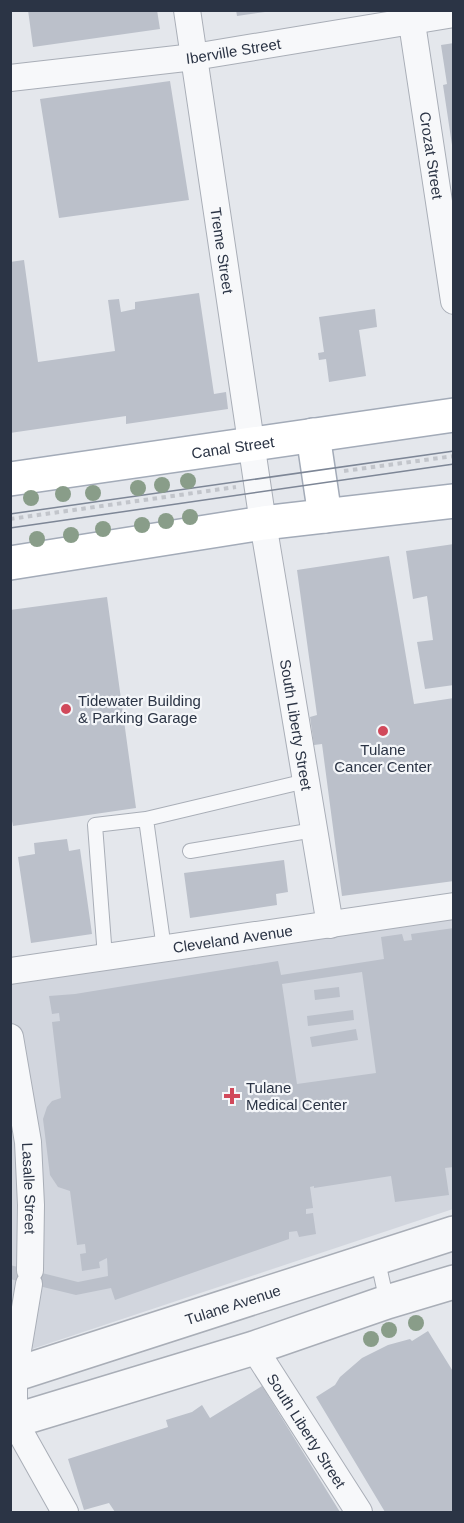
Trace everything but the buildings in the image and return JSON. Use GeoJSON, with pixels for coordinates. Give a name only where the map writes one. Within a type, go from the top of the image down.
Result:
{"type":"FeatureCollection","features":[{"type":"Feature","properties":{"kind":"main road","name":"Canal Street"},"geometry":{"type":"LineString","coordinates":[[10,478],[453,415]]}},
{"type":"Feature","properties":{"kind":"main road"},"geometry":{"type":"LineString","coordinates":[[313,435],[325,516]]}},
{"type":"Feature","properties":{"kind":"main road"},"geometry":{"type":"LineString","coordinates":[[10,564],[263,523],[447,497]]}},
{"type":"Feature","properties":{"kind":"street","name":"Treme Street"},"geometry":{"type":"LineString","coordinates":[[187,10],[263,523]]}},
{"type":"Feature","properties":{"kind":"street","name":"Iberville Street"},"geometry":{"type":"LineString","coordinates":[[10,78],[194,57],[411,16],[453,14]]}},
{"type":"Feature","properties":{"kind":"street","name":"Crozat Street"},"geometry":{"type":"LineString","coordinates":[[411,16],[446,199],[453,301]]}},
{"type":"Feature","properties":{"kind":"street","name":"South Liberty Street"},"geometry":{"type":"LineString","coordinates":[[263,523],[330,924]]}},
{"type":"Feature","properties":{"kind":"street","name":"Cleveland Avenue"},"geometry":{"type":"LineString","coordinates":[[10,971],[453,906]]}},
{"type":"Feature","properties":{"kind":"street","name":"Lasalle Street"},"geometry":{"type":"LineString","coordinates":[[10,1037],[28,1142],[31,1225],[29,1277],[12,1375],[12,1421],[65,1512]]}},
{"type":"Feature","properties":{"kind":"street","name":"Tulane Avenue"},"geometry":{"type":"LineString","coordinates":[[12,1375],[453,1233]]}},
{"type":"Feature","properties":{"kind":"street"},"geometry":{"type":"LineString","coordinates":[[12,1421],[254,1348],[453,1282]]}},
{"type":"Feature","properties":{"kind":"street","name":"South Liberty Street"},"geometry":{"type":"LineString","coordinates":[[254,1348],[359,1512]]}},
{"type":"Feature","properties":{"kind":"lane"},"geometry":{"type":"LineString","coordinates":[[105,957],[95,825],[146,819],[306,781]]}},
{"type":"Feature","properties":{"kind":"lane"},"geometry":{"type":"LineString","coordinates":[[146,819],[164,948]]}},
{"type":"Feature","properties":{"kind":"lane"},"geometry":{"type":"LineString","coordinates":[[190,850],[314,830]]}},
{"type":"Feature","properties":{"kind":"lane"},"geometry":{"type":"LineString","coordinates":[[377,1257],[387,1302]]}},
{"type":"Feature","properties":{"kind":"shaded area","name":"Tulane Medical Center"},"geometry":{"type":"Polygon","coordinates":[[[453,919],[453,1209],[11,1356],[11,983],[453,919]]]}},
{"type":"Feature","properties":{"kind":"tram line"},"geometry":{"type":"LineString","coordinates":[[10,514],[454,451]]}},
{"type":"Feature","properties":{"kind":"tram line"},"geometry":{"type":"LineString","coordinates":[[10,528],[454,464]]}},
{"type":"Feature","properties":{"kind":"place","name":"Tidewater Building & Parking Garage"},"geometry":{"type":"Point","coordinates":[66,709]}},
{"type":"Feature","properties":{"kind":"place","name":"Tulane Cancer Center"},"geometry":{"type":"Point","coordinates":[383,731]}},
{"type":"Feature","properties":{"kind":"place","name":"Tulane Medical Center"},"geometry":{"type":"Point","coordinates":[232,1096]}}]}
